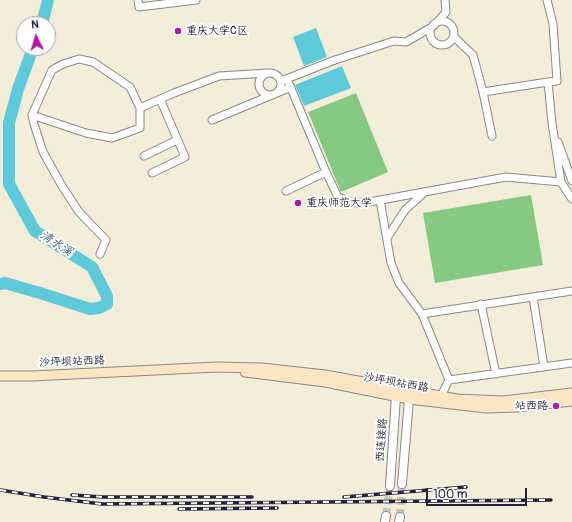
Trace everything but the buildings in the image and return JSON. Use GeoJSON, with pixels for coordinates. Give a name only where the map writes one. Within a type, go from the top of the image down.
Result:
{"type":"FeatureCollection","features":[{"type":"Feature","properties":{"kind":"main road","name":"沙坪坝站西路"},"geometry":{"type":"LineString","coordinates":[[218,367],[260,375],[325,382],[409,399],[456,405],[497,408],[572,401]]}},
{"type":"Feature","properties":{"kind":"main road","name":"沙坪坝站西路"},"geometry":{"type":"LineString","coordinates":[[0,376],[39,376],[218,367],[262,368],[325,375],[457,399],[503,401],[572,393]]}},
{"type":"Feature","properties":{"kind":"street"},"geometry":{"type":"LineString","coordinates":[[138,0],[139,7],[196,0]]}},
{"type":"Feature","properties":{"kind":"street"},"geometry":{"type":"LineString","coordinates":[[268,73],[260,79],[259,86],[265,94],[276,94],[284,80],[335,60],[394,41],[406,42],[432,27],[437,22],[441,21],[449,23],[454,29],[454,37],[452,41],[445,45],[437,44],[430,35],[432,27],[446,12],[445,0]]}},
{"type":"Feature","properties":{"kind":"street"},"geometry":{"type":"LineString","coordinates":[[483,92],[558,81],[553,24],[547,0]]}},
{"type":"Feature","properties":{"kind":"street"},"geometry":{"type":"LineString","coordinates":[[454,37],[473,55],[483,92],[492,136]]}},
{"type":"Feature","properties":{"kind":"street"},"geometry":{"type":"LineString","coordinates":[[32,115],[86,133],[112,138],[140,128],[140,108],[130,87],[93,62],[79,59],[63,64],[52,70],[32,115],[43,152],[62,186],[79,212],[106,240],[100,254]]}},
{"type":"Feature","properties":{"kind":"street"},"geometry":{"type":"LineString","coordinates":[[140,108],[219,76],[268,73],[275,74],[284,80],[291,88],[338,197],[353,203],[380,200],[506,177],[561,182]]}},
{"type":"Feature","properties":{"kind":"street"},"geometry":{"type":"LineString","coordinates":[[548,82],[552,123],[561,182],[572,199]]}},
{"type":"Feature","properties":{"kind":"street"},"geometry":{"type":"LineString","coordinates":[[212,120],[291,88]]}},
{"type":"Feature","properties":{"kind":"street"},"geometry":{"type":"LineString","coordinates":[[152,173],[185,157],[160,99]]}},
{"type":"Feature","properties":{"kind":"street"},"geometry":{"type":"LineString","coordinates":[[552,123],[572,182]]}},
{"type":"Feature","properties":{"kind":"street"},"geometry":{"type":"LineString","coordinates":[[144,156],[177,140]]}},
{"type":"Feature","properties":{"kind":"street"},"geometry":{"type":"LineString","coordinates":[[286,192],[326,172]]}},
{"type":"Feature","properties":{"kind":"street"},"geometry":{"type":"LineString","coordinates":[[387,238],[405,210],[426,192]]}},
{"type":"Feature","properties":{"kind":"street"},"geometry":{"type":"LineString","coordinates":[[380,200],[391,263],[399,283],[422,314],[449,380]]}},
{"type":"Feature","properties":{"kind":"street"},"geometry":{"type":"LineString","coordinates":[[422,314],[572,291]]}},
{"type":"Feature","properties":{"kind":"street"},"geometry":{"type":"LineString","coordinates":[[532,297],[544,368]]}},
{"type":"Feature","properties":{"kind":"street"},"geometry":{"type":"LineString","coordinates":[[481,304],[496,374]]}},
{"type":"Feature","properties":{"kind":"street"},"geometry":{"type":"LineString","coordinates":[[449,380],[572,363]]}},
{"type":"Feature","properties":{"kind":"street"},"geometry":{"type":"LineString","coordinates":[[440,396],[449,380]]}},
{"type":"Feature","properties":{"kind":"street","name":"西连接路"},"geometry":{"type":"LineString","coordinates":[[390,486],[396,396]]}},
{"type":"Feature","properties":{"kind":"street"},"geometry":{"type":"LineString","coordinates":[[402,484],[409,399]]}},
{"type":"Feature","properties":{"kind":"green space"},"geometry":{"type":"Polygon","coordinates":[[[356,93],[388,172],[341,192],[308,112],[356,93]]]}},
{"type":"Feature","properties":{"kind":"green space"},"geometry":{"type":"Polygon","coordinates":[[[531,195],[543,265],[435,283],[423,213],[531,195]]]}},
{"type":"Feature","properties":{"kind":"water"},"geometry":{"type":"Polygon","coordinates":[[[316,28],[327,57],[304,66],[293,37],[316,28]]]}},
{"type":"Feature","properties":{"kind":"water"},"geometry":{"type":"Polygon","coordinates":[[[342,66],[351,88],[304,106],[295,85],[342,66]]]}},
{"type":"Feature","properties":{"kind":"waterway","name":"清水溪"},"geometry":{"type":"LineString","coordinates":[[44,16],[48,0]]}},
{"type":"Feature","properties":{"kind":"waterway","name":"清水溪"},"geometry":{"type":"LineString","coordinates":[[0,284],[5,283],[90,309],[99,308],[107,304],[107,296],[92,267],[35,231],[9,184],[9,123],[18,89],[30,56]]}},
{"type":"Feature","properties":{"kind":"tunnel"},"geometry":{"type":"LineString","coordinates":[[400,517],[402,484]]}},
{"type":"Feature","properties":{"kind":"tunnel"},"geometry":{"type":"LineString","coordinates":[[386,516],[390,486]]}},
{"type":"Feature","properties":{"kind":"railway"},"geometry":{"type":"LineString","coordinates":[[344,497],[466,487]]}},
{"type":"Feature","properties":{"kind":"railway"},"geometry":{"type":"LineString","coordinates":[[0,490],[102,504],[551,500]]}},
{"type":"Feature","properties":{"kind":"railway"},"geometry":{"type":"LineString","coordinates":[[72,495],[102,497],[252,497]]}},
{"type":"Feature","properties":{"kind":"railway"},"geometry":{"type":"LineString","coordinates":[[179,509],[277,508]]}},
{"type":"Feature","properties":{"kind":"place","name":"重庆大学C区"},"geometry":{"type":"Point","coordinates":[178,31]}},
{"type":"Feature","properties":{"kind":"place","name":"重庆师范大学"},"geometry":{"type":"Point","coordinates":[298,203]}},
{"type":"Feature","properties":{"kind":"place","name":"站西路"},"geometry":{"type":"Point","coordinates":[556,406]}}]}
